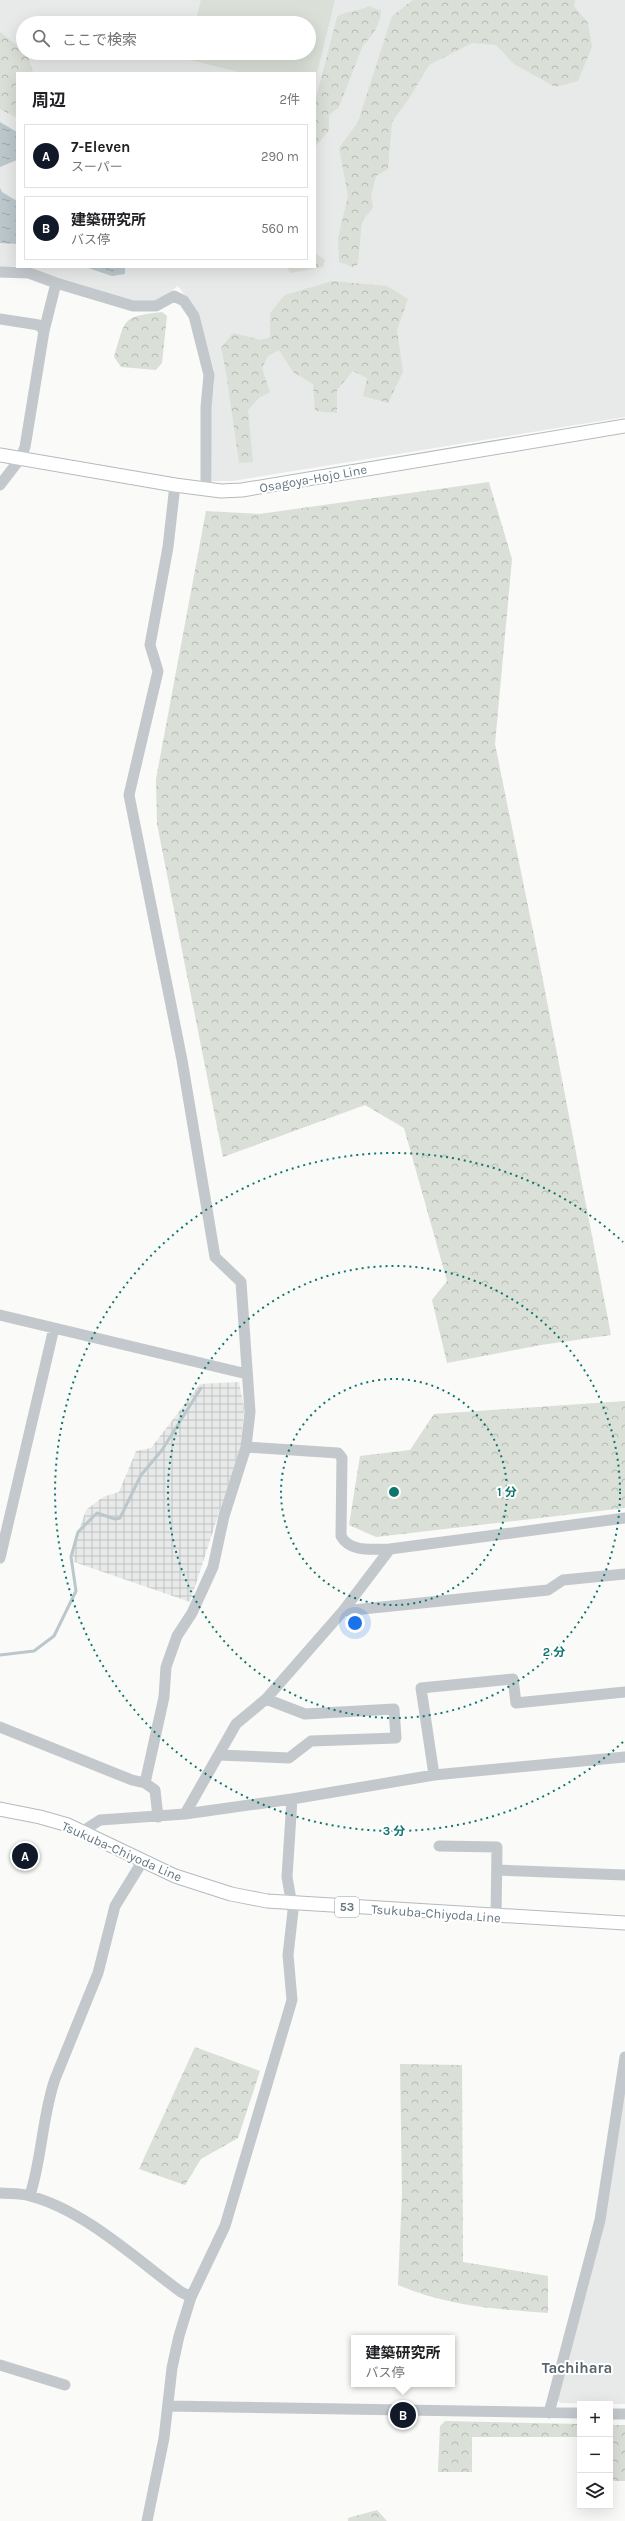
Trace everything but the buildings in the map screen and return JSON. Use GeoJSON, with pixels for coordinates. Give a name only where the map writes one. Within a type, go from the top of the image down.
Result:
{"type":"FeatureCollection","features":[{"type":"Feature","properties":{"kind":"main road","name":"Osagoya-Hojo Line"},"geometry":{"type":"LineString","coordinates":[[0,455],[175,485],[206,489],[242,490],[625,426]]}},
{"type":"Feature","properties":{"kind":"main road","name":"Tsukuba-Chiyoda Line"},"geometry":{"type":"LineString","coordinates":[[0,1809],[47,1819],[83,1831],[142,1862],[175,1876],[224,1892],[292,1904],[496,1917],[625,1923]]}},
{"type":"Feature","properties":{"kind":"street"},"geometry":{"type":"LineString","coordinates":[[0,272],[30,273],[56,284],[133,306],[156,306],[174,296],[184,301],[194,316],[209,375],[206,406],[206,489]]}},
{"type":"Feature","properties":{"kind":"street"},"geometry":{"type":"LineString","coordinates":[[0,486],[20,459],[25,447],[44,331],[56,284]]}},
{"type":"Feature","properties":{"kind":"street"},"geometry":{"type":"LineString","coordinates":[[0,318],[40,325],[44,331]]}},
{"type":"Feature","properties":{"kind":"street"},"geometry":{"type":"LineString","coordinates":[[145,1783],[164,1697],[166,1667],[177,1636],[192,1613],[213,1567],[224,1516],[246,1448],[250,1412],[241,1282],[216,1257],[182,1060],[129,794],[158,670],[150,645],[168,547],[175,485]]}},
{"type":"Feature","properties":{"kind":"street"},"geometry":{"type":"LineString","coordinates":[[0,1315],[247,1374]]}},
{"type":"Feature","properties":{"kind":"street"},"geometry":{"type":"LineString","coordinates":[[0,1558],[54,1328]]}},
{"type":"Feature","properties":{"kind":"street"},"geometry":{"type":"LineString","coordinates":[[246,1448],[338,1453],[342,1458],[341,1536],[344,1544],[354,1548],[390,1549],[625,1518]]}},
{"type":"Feature","properties":{"kind":"street"},"geometry":{"type":"LineString","coordinates":[[185,1814],[236,1724],[266,1699],[343,1611],[390,1549]]}},
{"type":"Feature","properties":{"kind":"street"},"geometry":{"type":"LineString","coordinates":[[343,1611],[548,1590],[563,1580],[625,1574]]}},
{"type":"Feature","properties":{"kind":"street"},"geometry":{"type":"LineString","coordinates":[[434,1775],[421,1688],[513,1679],[516,1703],[625,1692]]}},
{"type":"Feature","properties":{"kind":"street"},"geometry":{"type":"LineString","coordinates":[[219,1755],[289,1758],[311,1741],[396,1738],[394,1709],[305,1714],[266,1699]]}},
{"type":"Feature","properties":{"kind":"street"},"geometry":{"type":"LineString","coordinates":[[0,1727],[132,1780],[145,1783],[154,1790],[158,1816]]}},
{"type":"Feature","properties":{"kind":"street"},"geometry":{"type":"LineString","coordinates":[[83,1831],[100,1820],[185,1814],[292,1799],[434,1775],[625,1757]]}},
{"type":"Feature","properties":{"kind":"street"},"geometry":{"type":"LineString","coordinates":[[147,2521],[169,2406],[173,2362],[178,2336],[191,2297],[225,2226],[292,2000],[288,1955],[293,1911],[287,1877],[292,1799]]}},
{"type":"Feature","properties":{"kind":"street"},"geometry":{"type":"LineString","coordinates":[[439,1846],[497,1847],[496,1917]]}},
{"type":"Feature","properties":{"kind":"street"},"geometry":{"type":"LineString","coordinates":[[30,2196],[36,2175],[49,2095],[98,1973],[115,1906],[142,1862]]}},
{"type":"Feature","properties":{"kind":"street"},"geometry":{"type":"LineString","coordinates":[[497,1870],[625,1875]]}},
{"type":"Feature","properties":{"kind":"street"},"geometry":{"type":"LineString","coordinates":[[549,2413],[600,2220],[625,2057]]}},
{"type":"Feature","properties":{"kind":"street"},"geometry":{"type":"LineString","coordinates":[[0,2193],[30,2196],[65,2208],[88,2222],[181,2292],[191,2297]]}},
{"type":"Feature","properties":{"kind":"street"},"geometry":{"type":"LineString","coordinates":[[0,2365],[65,2385]]}},
{"type":"Feature","properties":{"kind":"street"},"geometry":{"type":"LineString","coordinates":[[169,2406],[577,2413]]}},
{"type":"Feature","properties":{"kind":"street"},"geometry":{"type":"LineString","coordinates":[[613,2414],[625,2414]]}},
{"type":"Feature","properties":{"kind":"shaded area"},"geometry":{"type":"Polygon","coordinates":[[[0,0],[625,0],[625,417],[233,481],[212,481],[210,404],[214,387],[214,370],[198,313],[178,286],[158,300],[145,304],[78,288],[29,268],[316,268],[316,72],[16,72],[16,266],[0,269],[0,0]]]}},
{"type":"Feature","properties":{"kind":"shaded area"},"geometry":{"type":"Polygon","coordinates":[[[239,1382],[244,1407],[241,1445],[190,1602],[74,1562],[72,1550],[86,1510],[103,1497],[119,1492],[136,1451],[151,1448],[200,1384],[239,1382]]]}},
{"type":"Feature","properties":{"kind":"shaded area"},"geometry":{"type":"Polygon","coordinates":[[[625,2090],[625,2404],[613,2404],[613,2401],[577,2401],[577,2403],[560,2403],[557,2398],[625,2090]]]}},
{"type":"Feature","properties":{"kind":"green space"},"geometry":{"type":"Polygon","coordinates":[[[201,0],[335,0],[316,77],[316,72],[239,72],[190,60],[316,60],[316,16],[197,16],[201,0]]]}},
{"type":"Feature","properties":{"kind":"green space"},"geometry":{"type":"Polygon","coordinates":[[[413,0],[575,0],[574,6],[588,23],[592,47],[578,81],[555,87],[514,64],[496,45],[472,43],[429,65],[410,97],[392,122],[388,169],[376,176],[371,196],[373,208],[362,221],[358,264],[353,267],[339,262],[338,238],[348,196],[339,148],[358,122],[392,16],[413,0]]]}},
{"type":"Feature","properties":{"kind":"green space"},"geometry":{"type":"Polygon","coordinates":[[[369,6],[381,11],[381,16],[373,34],[363,45],[339,107],[329,115],[329,130],[316,146],[316,98],[337,17],[369,6]]]}},
{"type":"Feature","properties":{"kind":"green space"},"geometry":{"type":"Polygon","coordinates":[[[0,32],[16,45],[16,60],[29,60],[33,72],[16,72],[16,117],[0,109],[0,32]]]}},
{"type":"Feature","properties":{"kind":"green space"},"geometry":{"type":"Polygon","coordinates":[[[316,254],[325,260],[323,267],[290,273],[288,268],[316,268],[316,254]]]}},
{"type":"Feature","properties":{"kind":"green space"},"geometry":{"type":"Polygon","coordinates":[[[332,281],[387,286],[408,299],[397,330],[403,372],[388,403],[363,396],[367,378],[353,371],[337,390],[337,413],[315,411],[313,384],[293,372],[279,350],[268,356],[262,368],[270,392],[259,398],[248,410],[253,462],[239,463],[226,372],[221,348],[233,333],[261,340],[270,337],[270,313],[285,295],[332,281]]]}},
{"type":"Feature","properties":{"kind":"green space"},"geometry":{"type":"Polygon","coordinates":[[[162,312],[167,316],[162,363],[156,370],[121,367],[114,357],[123,327],[132,318],[162,312]]]}},
{"type":"Feature","properties":{"kind":"green space"},"geometry":{"type":"Polygon","coordinates":[[[489,482],[512,559],[495,744],[541,970],[611,1335],[541,1345],[447,1363],[432,1300],[447,1281],[404,1128],[365,1105],[223,1157],[157,824],[156,779],[206,511],[259,514],[489,482]]]}},
{"type":"Feature","properties":{"kind":"green space"},"geometry":{"type":"Polygon","coordinates":[[[625,1401],[625,1508],[376,1537],[349,1525],[360,1456],[410,1450],[434,1414],[625,1401]]]}},
{"type":"Feature","properties":{"kind":"green space"},"geometry":{"type":"Polygon","coordinates":[[[195,2047],[260,2071],[238,2138],[201,2159],[185,2185],[139,2169],[195,2047]]]}},
{"type":"Feature","properties":{"kind":"green space"},"geometry":{"type":"Polygon","coordinates":[[[400,2064],[462,2065],[463,2262],[548,2276],[548,2313],[490,2308],[453,2302],[435,2298],[398,2285],[402,2193],[400,2064]]]}},
{"type":"Feature","properties":{"kind":"green space"},"geometry":{"type":"Polygon","coordinates":[[[445,2421],[577,2424],[577,2437],[472,2437],[472,2472],[438,2472],[440,2426],[445,2421]]]}},
{"type":"Feature","properties":{"kind":"green space"},"geometry":{"type":"Polygon","coordinates":[[[613,2425],[625,2425],[625,2481],[613,2481],[613,2425]]]}},
{"type":"Feature","properties":{"kind":"green space"},"geometry":{"type":"Polygon","coordinates":[[[377,2510],[387,2521],[348,2521],[348,2518],[377,2510]]]}},
{"type":"Feature","properties":{"kind":"water"},"geometry":{"type":"Polygon","coordinates":[[[0,122],[16,131],[16,160],[0,167],[0,122]]]}},
{"type":"Feature","properties":{"kind":"water"},"geometry":{"type":"Polygon","coordinates":[[[0,188],[2,192],[16,200],[16,244],[0,243],[0,188]]]}},
{"type":"Feature","properties":{"kind":"water"},"geometry":{"type":"Polygon","coordinates":[[[88,268],[125,268],[125,274],[112,276],[88,268]]]}},
{"type":"Feature","properties":{"kind":"waterway"},"geometry":{"type":"LineString","coordinates":[[0,1655],[34,1651],[54,1636],[76,1591],[71,1557],[78,1532],[97,1513],[115,1519],[120,1518],[141,1475],[162,1450],[201,1388]]}},
{"type":"Feature","properties":{"kind":"place","name":"7-Eleven"},"geometry":{"type":"Point","coordinates":[25,1856]}},
{"type":"Feature","properties":{"kind":"place","name":"建築研究所"},"geometry":{"type":"Point","coordinates":[403,2415]}},
{"type":"Feature","properties":{"kind":"district","name":"Tachihara"},"geometry":{"type":"Point","coordinates":[577,2368]}}]}
